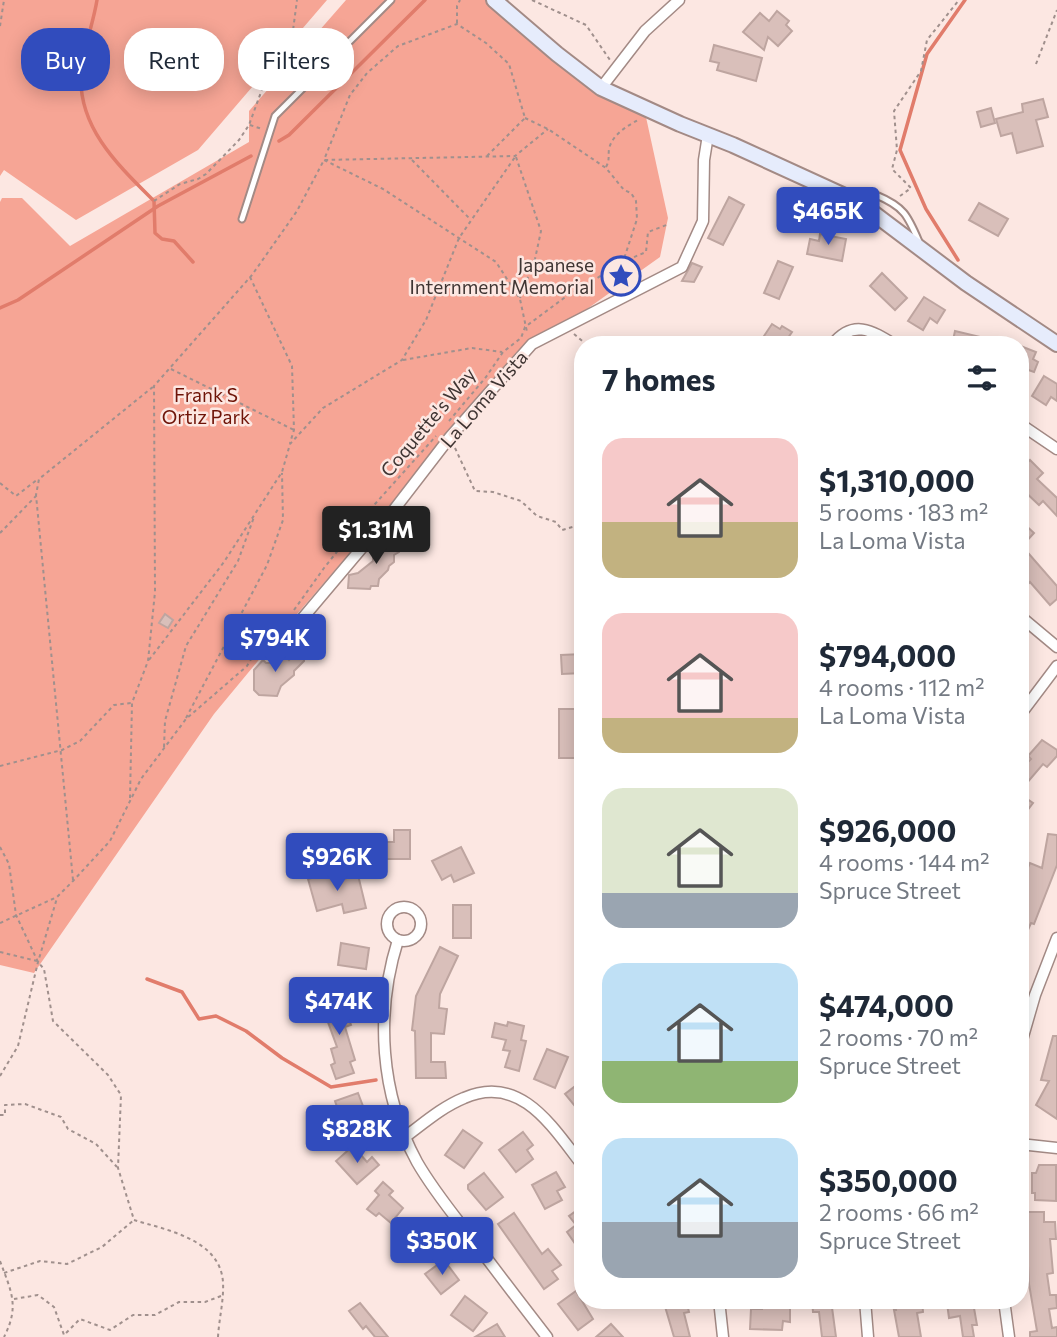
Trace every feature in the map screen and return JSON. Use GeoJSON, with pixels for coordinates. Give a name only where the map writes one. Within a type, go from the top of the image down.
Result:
{"type":"FeatureCollection","features":[{"type":"Feature","properties":{"kind":"street"},"geometry":{"type":"LineString","coordinates":[[494,0],[556,54],[601,88],[860,203],[966,283],[1057,344]]}},
{"type":"Feature","properties":{"kind":"street"},"geometry":{"type":"LineString","coordinates":[[601,88],[645,31],[679,0]]}},
{"type":"Feature","properties":{"kind":"street","name":"La Loma Vista"},"geometry":{"type":"LineString","coordinates":[[296,626],[393,511],[450,437],[532,344],[682,267],[703,221],[704,160],[708,135]]}},
{"type":"Feature","properties":{"kind":"street"},"geometry":{"type":"LineString","coordinates":[[842,336],[846,332],[862,329],[882,336]]}},
{"type":"Feature","properties":{"kind":"street"},"geometry":{"type":"LineString","coordinates":[[1029,430],[1057,449]]}},
{"type":"Feature","properties":{"kind":"street"},"geometry":{"type":"LineString","coordinates":[[1029,624],[1057,648]]}},
{"type":"Feature","properties":{"kind":"street"},"geometry":{"type":"LineString","coordinates":[[1029,703],[1057,666]]}},
{"type":"Feature","properties":{"kind":"street"},"geometry":{"type":"LineString","coordinates":[[1029,1016],[1057,938]]}},
{"type":"Feature","properties":{"kind":"street"},"geometry":{"type":"LineString","coordinates":[[398,940],[387,989],[384,1043],[389,1087],[405,1137],[436,1192],[547,1337]]}},
{"type":"Feature","properties":{"kind":"street"},"geometry":{"type":"LineString","coordinates":[[405,1137],[465,1097],[485,1092],[506,1094],[536,1109],[574,1155]]}},
{"type":"Feature","properties":{"kind":"street"},"geometry":{"type":"LineString","coordinates":[[1029,1145],[1057,1148]]}},
{"type":"Feature","properties":{"kind":"street"},"geometry":{"type":"LineString","coordinates":[[720,1309],[723,1337]]}},
{"type":"Feature","properties":{"kind":"street"},"geometry":{"type":"LineString","coordinates":[[866,1309],[868,1337]]}},
{"type":"Feature","properties":{"kind":"street"},"geometry":{"type":"LineString","coordinates":[[1005,1309],[1009,1337]]}},
{"type":"Feature","properties":{"kind":"lane"},"geometry":{"type":"LineString","coordinates":[[242,219],[275,116],[391,0]]}},
{"type":"Feature","properties":{"kind":"lane"},"geometry":{"type":"LineString","coordinates":[[860,203],[876,195],[896,203],[910,221],[924,251]]}},
{"type":"Feature","properties":{"kind":"path"},"geometry":{"type":"LineString","coordinates":[[0,26],[4,0]]}},
{"type":"Feature","properties":{"kind":"path"},"geometry":{"type":"LineString","coordinates":[[154,201],[180,184],[206,174],[239,140],[249,125],[264,84],[280,62],[292,38],[297,0]]}},
{"type":"Feature","properties":{"kind":"path"},"geometry":{"type":"LineString","coordinates":[[457,24],[457,6],[460,0]]}},
{"type":"Feature","properties":{"kind":"path"},"geometry":{"type":"LineString","coordinates":[[532,0],[586,25],[614,71]]}},
{"type":"Feature","properties":{"kind":"path"},"geometry":{"type":"LineString","coordinates":[[896,203],[895,198],[911,188],[892,169],[897,150],[894,111],[921,71],[927,40],[959,0]]}},
{"type":"Feature","properties":{"kind":"path"},"geometry":{"type":"LineString","coordinates":[[1036,64],[1057,10]]}},
{"type":"Feature","properties":{"kind":"path"},"geometry":{"type":"LineString","coordinates":[[457,24],[486,43],[509,64],[525,118],[548,129],[606,168],[624,190],[631,193],[636,201],[637,219],[622,263]]}},
{"type":"Feature","properties":{"kind":"path"},"geometry":{"type":"LineString","coordinates":[[0,483],[16,496],[154,386],[250,277],[297,211],[324,160],[350,94],[367,73],[398,46],[457,24]]}},
{"type":"Feature","properties":{"kind":"path"},"geometry":{"type":"LineString","coordinates":[[486,157],[525,118]]}},
{"type":"Feature","properties":{"kind":"path"},"geometry":{"type":"LineString","coordinates":[[606,168],[610,159],[609,148],[622,128],[639,119]]}},
{"type":"Feature","properties":{"kind":"path"},"geometry":{"type":"LineString","coordinates":[[249,125],[270,131]]}},
{"type":"Feature","properties":{"kind":"path"},"geometry":{"type":"LineString","coordinates":[[401,360],[426,320],[459,238],[470,219],[515,156],[548,129]]}},
{"type":"Feature","properties":{"kind":"path"},"geometry":{"type":"LineString","coordinates":[[324,160],[515,156]]}},
{"type":"Feature","properties":{"kind":"path"},"geometry":{"type":"LineString","coordinates":[[515,156],[541,231],[536,259],[520,299]]}},
{"type":"Feature","properties":{"kind":"path"},"geometry":{"type":"LineString","coordinates":[[410,158],[470,219]]}},
{"type":"Feature","properties":{"kind":"path"},"geometry":{"type":"LineString","coordinates":[[324,160],[383,189],[496,262],[520,299],[525,327]]}},
{"type":"Feature","properties":{"kind":"path","name":"Coquette's Way"},"geometry":{"type":"LineString","coordinates":[[448,422],[503,352],[521,338],[525,327],[564,298],[622,263],[646,252],[648,232],[669,224]]}},
{"type":"Feature","properties":{"kind":"path"},"geometry":{"type":"LineString","coordinates":[[148,661],[223,564],[282,472],[294,430],[292,366],[250,277]]}},
{"type":"Feature","properties":{"kind":"path"},"geometry":{"type":"LineString","coordinates":[[565,327],[576,336]]}},
{"type":"Feature","properties":{"kind":"path"},"geometry":{"type":"LineString","coordinates":[[290,444],[323,408],[401,360],[472,348],[503,352]]}},
{"type":"Feature","properties":{"kind":"path"},"geometry":{"type":"LineString","coordinates":[[170,368],[294,430]]}},
{"type":"Feature","properties":{"kind":"path"},"geometry":{"type":"LineString","coordinates":[[130,800],[132,703],[148,661],[155,592],[154,386]]}},
{"type":"Feature","properties":{"kind":"path","name":"Coquette's Way"},"geometry":{"type":"LineString","coordinates":[[57,897],[110,841],[141,779],[186,719],[247,666],[257,649],[289,617],[375,504],[440,432]]}},
{"type":"Feature","properties":{"kind":"path"},"geometry":{"type":"LineString","coordinates":[[450,437],[475,491],[493,492],[520,502],[537,516],[556,522],[562,530],[574,527]]}},
{"type":"Feature","properties":{"kind":"path"},"geometry":{"type":"LineString","coordinates":[[186,719],[267,565],[283,520],[282,472]]}},
{"type":"Feature","properties":{"kind":"path"},"geometry":{"type":"LineString","coordinates":[[38,479],[36,495],[74,881]]}},
{"type":"Feature","properties":{"kind":"path"},"geometry":{"type":"LineString","coordinates":[[0,533],[36,495]]}},
{"type":"Feature","properties":{"kind":"path"},"geometry":{"type":"LineString","coordinates":[[164,748],[165,721],[186,646],[237,561],[256,513]]}},
{"type":"Feature","properties":{"kind":"path"},"geometry":{"type":"LineString","coordinates":[[0,766],[62,750],[80,741],[114,705],[132,703]]}},
{"type":"Feature","properties":{"kind":"path"},"geometry":{"type":"LineString","coordinates":[[0,847],[9,864],[16,915],[44,970],[52,1021],[108,1075],[121,1095],[118,1168],[134,1220]]}},
{"type":"Feature","properties":{"kind":"path"},"geometry":{"type":"LineString","coordinates":[[0,923],[57,897]]}},
{"type":"Feature","properties":{"kind":"path"},"geometry":{"type":"LineString","coordinates":[[0,1076],[18,1046],[38,961],[57,897]]}},
{"type":"Feature","properties":{"kind":"path"},"geometry":{"type":"LineString","coordinates":[[0,952],[38,961]]}},
{"type":"Feature","properties":{"kind":"path"},"geometry":{"type":"LineString","coordinates":[[0,1115],[5,1115],[5,1105],[25,1104],[61,1117],[68,1129],[96,1144],[118,1168]]}},
{"type":"Feature","properties":{"kind":"path"},"geometry":{"type":"LineString","coordinates":[[4,1273],[40,1261],[67,1264],[102,1248],[134,1220]]}},
{"type":"Feature","properties":{"kind":"path"},"geometry":{"type":"LineString","coordinates":[[134,1220],[189,1237],[215,1258],[223,1280],[218,1337]]}},
{"type":"Feature","properties":{"kind":"path"},"geometry":{"type":"LineString","coordinates":[[0,1261],[13,1299],[11,1324],[5,1337]]}},
{"type":"Feature","properties":{"kind":"path"},"geometry":{"type":"LineString","coordinates":[[13,1299],[38,1295],[54,1307],[64,1335],[80,1319],[110,1330],[133,1315],[155,1315],[179,1303],[205,1302],[221,1296]]}},
{"type":"Feature","properties":{"kind":"green space"},"geometry":{"type":"Polygon","coordinates":[[[0,0],[327,0],[303,28],[238,28],[238,91],[249,91],[198,150],[76,220],[4,170],[0,176],[0,0]]]}},
{"type":"Feature","properties":{"kind":"green space","name":"Frank S Ortiz Park"},"geometry":{"type":"Polygon","coordinates":[[[346,0],[496,0],[557,54],[644,108],[668,218],[660,257],[521,356],[214,714],[34,973],[0,965],[0,202],[2,198],[22,198],[70,246],[249,142],[249,111],[266,91],[354,91],[354,28],[322,28],[346,0]]]}},
{"type":"Feature","properties":{"kind":"building"},"geometry":{"type":"Polygon","coordinates":[[[777,11],[789,21],[786,25],[792,31],[778,46],[768,37],[764,50],[743,32],[760,13],[769,21],[777,11]]]}},
{"type":"Feature","properties":{"kind":"building"},"geometry":{"type":"Polygon","coordinates":[[[714,45],[762,58],[756,81],[717,70],[719,63],[710,61],[714,45]]]}},
{"type":"Feature","properties":{"kind":"building"},"geometry":{"type":"Polygon","coordinates":[[[1043,99],[1048,117],[1036,120],[1043,146],[1017,153],[1012,133],[1001,136],[996,119],[1023,112],[1022,104],[1043,99]]]}},
{"type":"Feature","properties":{"kind":"building"},"geometry":{"type":"Polygon","coordinates":[[[991,108],[995,123],[981,127],[977,112],[991,108]]]}},
{"type":"Feature","properties":{"kind":"building"},"geometry":{"type":"Polygon","coordinates":[[[729,197],[744,205],[723,245],[708,238],[729,197]]]}},
{"type":"Feature","properties":{"kind":"building"},"geometry":{"type":"Polygon","coordinates":[[[979,203],[1008,219],[998,236],[969,220],[979,203]]]}},
{"type":"Feature","properties":{"kind":"building"},"geometry":{"type":"Polygon","coordinates":[[[820,234],[846,239],[842,261],[807,254],[810,239],[819,241],[820,234]]]}},
{"type":"Feature","properties":{"kind":"building"},"geometry":{"type":"Polygon","coordinates":[[[778,261],[793,267],[779,299],[764,293],[778,261]]]}},
{"type":"Feature","properties":{"kind":"building"},"geometry":{"type":"Polygon","coordinates":[[[692,263],[702,267],[694,282],[682,281],[692,263]]]}},
{"type":"Feature","properties":{"kind":"building"},"geometry":{"type":"Polygon","coordinates":[[[882,273],[907,298],[895,310],[870,286],[882,273]]]}},
{"type":"Feature","properties":{"kind":"building"},"geometry":{"type":"Polygon","coordinates":[[[924,297],[945,310],[937,323],[930,318],[923,330],[908,321],[924,297]]]}},
{"type":"Feature","properties":{"kind":"building"},"geometry":{"type":"Polygon","coordinates":[[[772,324],[792,332],[789,336],[764,336],[772,324]]]}},
{"type":"Feature","properties":{"kind":"building"},"geometry":{"type":"Polygon","coordinates":[[[955,331],[976,336],[954,336],[955,331]]]}},
{"type":"Feature","properties":{"kind":"building"},"geometry":{"type":"Polygon","coordinates":[[[1029,349],[1036,352],[1033,359],[1038,362],[1034,372],[1029,370],[1029,349]]]}},
{"type":"Feature","properties":{"kind":"building"},"geometry":{"type":"Polygon","coordinates":[[[1044,376],[1057,384],[1057,401],[1051,397],[1046,405],[1032,396],[1044,376]]]}},
{"type":"Feature","properties":{"kind":"building"},"geometry":{"type":"Polygon","coordinates":[[[1029,461],[1043,473],[1037,479],[1057,498],[1057,516],[1043,501],[1039,505],[1029,496],[1029,461]]]}},
{"type":"Feature","properties":{"kind":"building"},"geometry":{"type":"Polygon","coordinates":[[[391,530],[390,543],[399,544],[399,552],[394,555],[394,562],[379,579],[378,586],[371,586],[370,589],[348,588],[349,575],[358,573],[373,561],[373,553],[382,545],[379,541],[391,530]]]}},
{"type":"Feature","properties":{"kind":"building"},"geometry":{"type":"Polygon","coordinates":[[[1029,554],[1057,586],[1057,599],[1050,605],[1030,582],[1029,554]]]}},
{"type":"Feature","properties":{"kind":"building"},"geometry":{"type":"Polygon","coordinates":[[[165,614],[173,620],[168,628],[159,623],[165,614]]]}},
{"type":"Feature","properties":{"kind":"building"},"geometry":{"type":"Polygon","coordinates":[[[298,651],[304,656],[304,661],[294,671],[294,675],[281,686],[277,696],[259,695],[254,690],[254,670],[263,660],[266,663],[275,663],[284,655],[289,660],[298,651]]]}},
{"type":"Feature","properties":{"kind":"building"},"geometry":{"type":"Polygon","coordinates":[[[574,654],[574,673],[562,674],[561,655],[574,654]]]}},
{"type":"Feature","properties":{"kind":"building"},"geometry":{"type":"Polygon","coordinates":[[[559,709],[574,709],[574,758],[559,758],[559,709]]]}},
{"type":"Feature","properties":{"kind":"building"},"geometry":{"type":"Polygon","coordinates":[[[1042,740],[1057,750],[1057,756],[1047,767],[1043,764],[1029,780],[1029,755],[1042,740]]]}},
{"type":"Feature","properties":{"kind":"building"},"geometry":{"type":"Polygon","coordinates":[[[394,830],[410,830],[410,859],[378,859],[378,842],[394,842],[394,830]]]}},
{"type":"Feature","properties":{"kind":"building"},"geometry":{"type":"Polygon","coordinates":[[[1048,834],[1057,835],[1057,865],[1034,924],[1031,923],[1029,928],[1029,865],[1030,863],[1042,868],[1048,834]]]}},
{"type":"Feature","properties":{"kind":"building"},"geometry":{"type":"Polygon","coordinates":[[[461,847],[474,873],[454,882],[451,875],[442,880],[432,861],[461,847]]]}},
{"type":"Feature","properties":{"kind":"building"},"geometry":{"type":"Polygon","coordinates":[[[334,872],[336,881],[358,875],[366,908],[344,913],[342,904],[317,911],[308,879],[334,872]]]}},
{"type":"Feature","properties":{"kind":"building"},"geometry":{"type":"Polygon","coordinates":[[[453,905],[471,905],[471,938],[453,938],[453,905]]]}},
{"type":"Feature","properties":{"kind":"building"},"geometry":{"type":"Polygon","coordinates":[[[341,943],[369,948],[366,969],[338,965],[341,943]]]}},
{"type":"Feature","properties":{"kind":"building"},"geometry":{"type":"Polygon","coordinates":[[[440,947],[458,956],[440,994],[439,1008],[447,1009],[444,1034],[431,1033],[431,1062],[445,1062],[446,1078],[416,1078],[415,1031],[412,1030],[416,996],[440,947]]]}},
{"type":"Feature","properties":{"kind":"building"},"geometry":{"type":"Polygon","coordinates":[[[340,996],[351,1025],[345,1027],[355,1060],[350,1062],[354,1073],[336,1079],[331,1065],[335,1063],[331,1049],[337,1047],[321,1003],[340,996]]]}},
{"type":"Feature","properties":{"kind":"building"},"geometry":{"type":"Polygon","coordinates":[[[508,1022],[524,1026],[521,1040],[526,1041],[519,1071],[505,1067],[510,1051],[503,1050],[506,1040],[492,1037],[495,1023],[507,1026],[508,1022]]]}},
{"type":"Feature","properties":{"kind":"building"},"geometry":{"type":"Polygon","coordinates":[[[1053,1036],[1057,1036],[1057,1119],[1036,1105],[1049,1081],[1041,1080],[1053,1036]]]}},
{"type":"Feature","properties":{"kind":"building"},"geometry":{"type":"Polygon","coordinates":[[[547,1049],[568,1057],[555,1088],[534,1079],[547,1049]]]}},
{"type":"Feature","properties":{"kind":"building"},"geometry":{"type":"Polygon","coordinates":[[[574,1087],[574,1105],[565,1094],[574,1087]]]}},
{"type":"Feature","properties":{"kind":"building"},"geometry":{"type":"Polygon","coordinates":[[[358,1093],[369,1122],[345,1130],[335,1101],[358,1093]]]}},
{"type":"Feature","properties":{"kind":"building"},"geometry":{"type":"Polygon","coordinates":[[[463,1130],[482,1143],[464,1168],[445,1155],[463,1130]]]}},
{"type":"Feature","properties":{"kind":"building"},"geometry":{"type":"Polygon","coordinates":[[[523,1132],[533,1145],[527,1150],[533,1159],[516,1172],[499,1150],[523,1132]]]}},
{"type":"Feature","properties":{"kind":"building"},"geometry":{"type":"Polygon","coordinates":[[[353,1146],[367,1162],[372,1157],[379,1165],[357,1184],[336,1161],[353,1146]]]}},
{"type":"Feature","properties":{"kind":"building"},"geometry":{"type":"Polygon","coordinates":[[[1039,1165],[1056,1165],[1056,1201],[1035,1200],[1035,1193],[1032,1193],[1032,1173],[1036,1173],[1039,1165]]]}},
{"type":"Feature","properties":{"kind":"building"},"geometry":{"type":"Polygon","coordinates":[[[556,1172],[565,1187],[557,1191],[562,1200],[545,1209],[532,1185],[556,1172]]]}},
{"type":"Feature","properties":{"kind":"building"},"geometry":{"type":"Polygon","coordinates":[[[484,1173],[503,1197],[486,1210],[468,1189],[468,1185],[484,1173]]]}},
{"type":"Feature","properties":{"kind":"building"},"geometry":{"type":"Polygon","coordinates":[[[383,1182],[393,1191],[389,1195],[403,1208],[391,1223],[379,1213],[376,1216],[367,1209],[379,1195],[375,1191],[383,1182]]]}},
{"type":"Feature","properties":{"kind":"building"},"geometry":{"type":"Polygon","coordinates":[[[1029,1212],[1044,1212],[1044,1222],[1055,1222],[1056,1239],[1050,1239],[1053,1273],[1047,1274],[1050,1295],[1056,1295],[1057,1308],[1049,1309],[1052,1328],[1057,1327],[1057,1337],[1030,1337],[1030,1332],[1037,1331],[1029,1284],[1029,1212]]]}},
{"type":"Feature","properties":{"kind":"building"},"geometry":{"type":"Polygon","coordinates":[[[514,1213],[542,1254],[548,1249],[561,1265],[552,1271],[558,1279],[544,1289],[498,1224],[514,1213]]]}},
{"type":"Feature","properties":{"kind":"building"},"geometry":{"type":"Polygon","coordinates":[[[414,1224],[435,1239],[420,1260],[407,1251],[413,1244],[404,1237],[414,1224]]]}},
{"type":"Feature","properties":{"kind":"building"},"geometry":{"type":"Polygon","coordinates":[[[574,1227],[574,1242],[567,1232],[574,1227]]]}},
{"type":"Feature","properties":{"kind":"building"},"geometry":{"type":"Polygon","coordinates":[[[444,1260],[459,1280],[441,1294],[425,1274],[444,1260]]]}},
{"type":"Feature","properties":{"kind":"building"},"geometry":{"type":"Polygon","coordinates":[[[574,1292],[574,1309],[587,1309],[593,1319],[578,1330],[558,1304],[574,1292]]]}},
{"type":"Feature","properties":{"kind":"building"},"geometry":{"type":"Polygon","coordinates":[[[465,1296],[487,1313],[473,1331],[451,1315],[465,1296]]]}},
{"type":"Feature","properties":{"kind":"building"},"geometry":{"type":"Polygon","coordinates":[[[360,1303],[388,1337],[375,1337],[366,1326],[363,1329],[349,1311],[360,1303]]]}},
{"type":"Feature","properties":{"kind":"building"},"geometry":{"type":"Polygon","coordinates":[[[666,1309],[688,1309],[689,1312],[684,1313],[690,1337],[674,1337],[666,1309]]]}},
{"type":"Feature","properties":{"kind":"building"},"geometry":{"type":"Polygon","coordinates":[[[751,1309],[790,1309],[790,1322],[783,1321],[782,1330],[750,1329],[751,1309]]]}},
{"type":"Feature","properties":{"kind":"building"},"geometry":{"type":"Polygon","coordinates":[[[813,1309],[832,1309],[836,1337],[822,1337],[819,1312],[813,1312],[813,1309]]]}},
{"type":"Feature","properties":{"kind":"building"},"geometry":{"type":"Polygon","coordinates":[[[923,1309],[923,1312],[917,1313],[921,1337],[899,1337],[896,1310],[923,1309]]]}},
{"type":"Feature","properties":{"kind":"building"},"geometry":{"type":"Polygon","coordinates":[[[948,1309],[974,1309],[977,1325],[972,1325],[974,1337],[963,1337],[960,1316],[949,1318],[948,1309]]]}},
{"type":"Feature","properties":{"kind":"building"},"geometry":{"type":"Polygon","coordinates":[[[497,1324],[505,1337],[475,1337],[497,1324]]]}},
{"type":"Feature","properties":{"kind":"building"},"geometry":{"type":"Polygon","coordinates":[[[611,1324],[623,1337],[596,1337],[611,1324]]]}},
{"type":"Feature","properties":{"kind":"waterway"},"geometry":{"type":"LineString","coordinates":[[97,0],[81,74],[86,112],[103,145],[154,201],[155,233],[162,239],[174,241],[193,262]]}},
{"type":"Feature","properties":{"kind":"waterway"},"geometry":{"type":"LineString","coordinates":[[279,141],[289,135],[425,0]]}},
{"type":"Feature","properties":{"kind":"waterway"},"geometry":{"type":"LineString","coordinates":[[958,260],[926,209],[900,150],[927,54],[965,0]]}},
{"type":"Feature","properties":{"kind":"waterway"},"geometry":{"type":"LineString","coordinates":[[0,308],[18,300],[158,206],[251,156]]}},
{"type":"Feature","properties":{"kind":"waterway"},"geometry":{"type":"LineString","coordinates":[[147,979],[182,992],[199,1019],[216,1016],[246,1031],[282,1058],[331,1087],[376,1080]]}},
{"type":"Feature","properties":{"kind":"place","name":"Japanese Internment Memorial"},"geometry":{"type":"Point","coordinates":[621,276]}}]}
